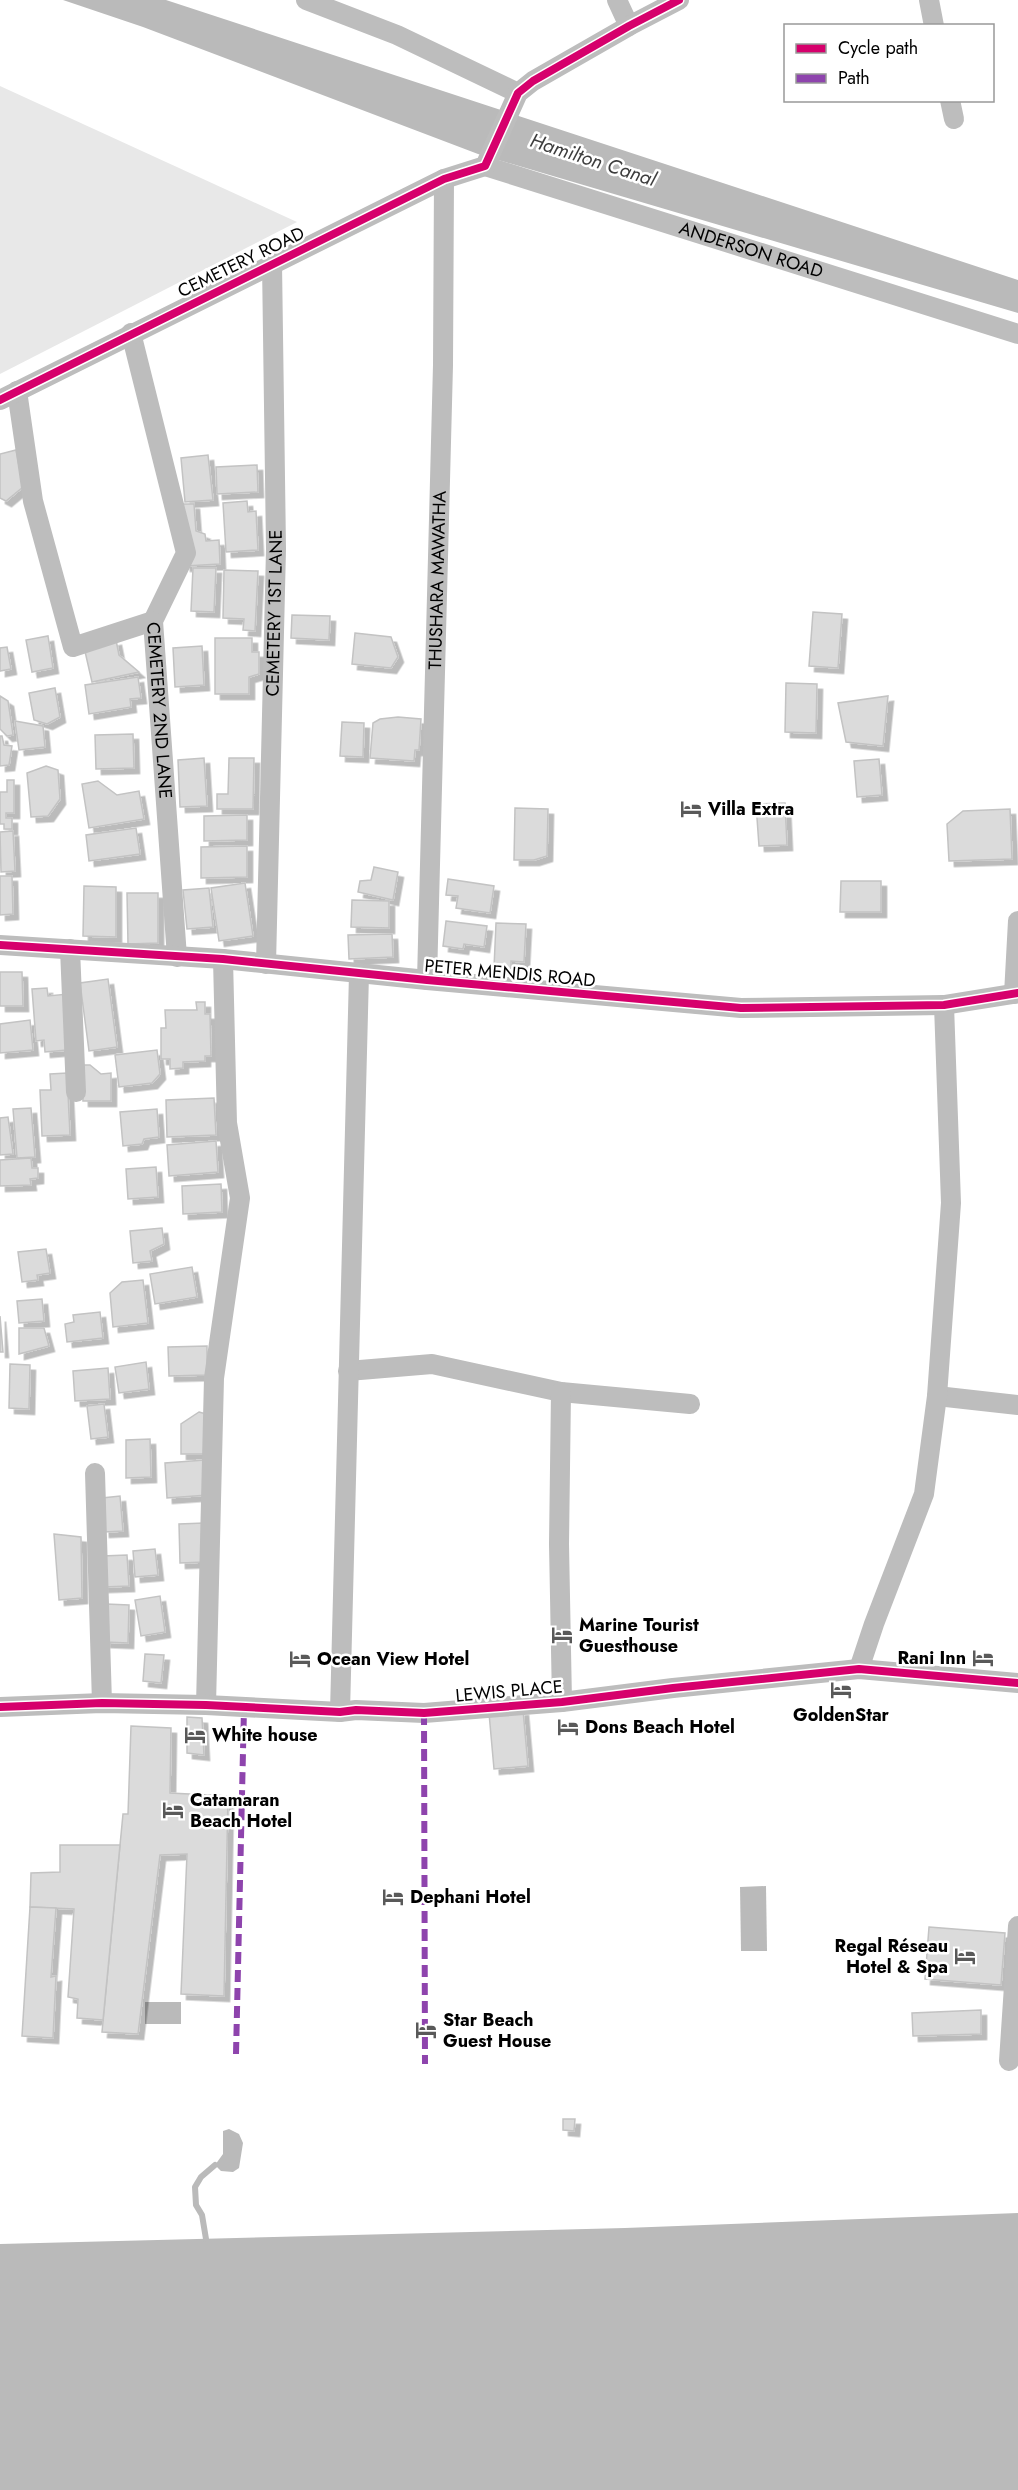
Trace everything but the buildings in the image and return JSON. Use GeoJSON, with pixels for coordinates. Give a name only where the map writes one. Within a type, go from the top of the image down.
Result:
{"type":"FeatureCollection","features":[{"type":"Feature","properties":{"kind":"street"},"geometry":{"type":"LineString","coordinates":[[306,0],[397,35],[514,101]]}},
{"type":"Feature","properties":{"kind":"street"},"geometry":{"type":"LineString","coordinates":[[617,0],[629,26]]}},
{"type":"Feature","properties":{"kind":"street"},"geometry":{"type":"LineString","coordinates":[[489,159],[514,101],[533,81],[679,0]]}},
{"type":"Feature","properties":{"kind":"street"},"geometry":{"type":"LineString","coordinates":[[928,0],[934,24]]}},
{"type":"Feature","properties":{"kind":"street","name":"CEMETERY ROAD"},"geometry":{"type":"LineString","coordinates":[[8,395],[272,263],[489,159]]}},
{"type":"Feature","properties":{"kind":"street","name":"ANDERSON ROAD"},"geometry":{"type":"LineString","coordinates":[[489,159],[1018,334]]}},
{"type":"Feature","properties":{"kind":"street","name":"THUSHARA MAWATHA"},"geometry":{"type":"LineString","coordinates":[[427,980],[443,365],[444,179]]}},
{"type":"Feature","properties":{"kind":"street","name":"CEMETERY 1ST LANE"},"geometry":{"type":"LineString","coordinates":[[266,964],[276,549],[272,263]]}},
{"type":"Feature","properties":{"kind":"street","name":"CEMETERY 2ND LANE"},"geometry":{"type":"LineString","coordinates":[[132,333],[186,553],[153,621],[177,957]]}},
{"type":"Feature","properties":{"kind":"street"},"geometry":{"type":"LineString","coordinates":[[8,395],[33,501],[72,647],[153,621]]}},
{"type":"Feature","properties":{"kind":"street"},"geometry":{"type":"LineString","coordinates":[[1016,993],[1018,921]]}},
{"type":"Feature","properties":{"kind":"street","name":"PETER MENDIS ROAD"},"geometry":{"type":"LineString","coordinates":[[0,945],[224,959],[359,974],[741,1008],[944,1005],[1016,993]]}},
{"type":"Feature","properties":{"kind":"street"},"geometry":{"type":"LineString","coordinates":[[70,949],[76,1092]]}},
{"type":"Feature","properties":{"kind":"street"},"geometry":{"type":"LineString","coordinates":[[206,1705],[214,1378],[240,1198],[227,1123],[224,959]]}},
{"type":"Feature","properties":{"kind":"street"},"geometry":{"type":"LineString","coordinates":[[340,1712],[359,974]]}},
{"type":"Feature","properties":{"kind":"street"},"geometry":{"type":"LineString","coordinates":[[859,1669],[924,1494],[937,1396],[951,1203],[944,1005]]}},
{"type":"Feature","properties":{"kind":"street"},"geometry":{"type":"LineString","coordinates":[[348,1371],[432,1364],[561,1392],[690,1404]]}},
{"type":"Feature","properties":{"kind":"street"},"geometry":{"type":"LineString","coordinates":[[561,1392],[559,1544],[562,1702]]}},
{"type":"Feature","properties":{"kind":"street"},"geometry":{"type":"LineString","coordinates":[[937,1396],[1018,1405]]}},
{"type":"Feature","properties":{"kind":"street"},"geometry":{"type":"LineString","coordinates":[[95,1473],[102,1703]]}},
{"type":"Feature","properties":{"kind":"street","name":"LEWIS PLACE"},"geometry":{"type":"LineString","coordinates":[[0,1707],[102,1703],[424,1713],[562,1702],[859,1669],[1018,1683]]}},
{"type":"Feature","properties":{"kind":"street"},"geometry":{"type":"LineString","coordinates":[[1009,2061],[1018,1926]]}},
{"type":"Feature","properties":{"kind":"shaded area"},"geometry":{"type":"Polygon","coordinates":[[[0,86],[297,222],[0,374],[0,86]]]}},
{"type":"Feature","properties":{"kind":"water","name":"Hamilton Canal"},"geometry":{"type":"Polygon","coordinates":[[[63,0],[166,0],[1018,280],[1018,313],[478,154],[143,27],[63,0]]]}},
{"type":"Feature","properties":{"kind":"water"},"geometry":{"type":"Polygon","coordinates":[[[766,1886],[767,1951],[741,1951],[740,1887],[766,1886]]]}},
{"type":"Feature","properties":{"kind":"water"},"geometry":{"type":"Polygon","coordinates":[[[145,2002],[181,2002],[181,2024],[145,2024],[145,2002]]]}},
{"type":"Feature","properties":{"kind":"water"},"geometry":{"type":"Polygon","coordinates":[[[229,2129],[239,2134],[243,2143],[239,2168],[233,2172],[221,2171],[215,2165],[223,2154],[223,2131],[229,2129]]]}},
{"type":"Feature","properties":{"kind":"water"},"geometry":{"type":"Polygon","coordinates":[[[1018,2213],[1018,2490],[0,2490],[0,2244],[625,2228],[1018,2213]]]}},
{"type":"Feature","properties":{"kind":"waterway"},"geometry":{"type":"LineString","coordinates":[[206,2239],[202,2215],[196,2205],[195,2187],[201,2177],[215,2165]]}},
{"type":"Feature","properties":{"kind":"marked path"},"geometry":{"type":"LineString","coordinates":[[236,2054],[244,1708]]}},
{"type":"Feature","properties":{"kind":"marked path"},"geometry":{"type":"LineString","coordinates":[[424,1713],[425,2064]]}},
{"type":"Feature","properties":{"kind":"cycle path"},"geometry":{"type":"LineString","coordinates":[[0,400],[444,179],[485,166],[518,93],[533,81],[679,0]]}},
{"type":"Feature","properties":{"kind":"cycle path"},"geometry":{"type":"LineString","coordinates":[[0,945],[223,959],[741,1008],[944,1005],[1018,993]]}},
{"type":"Feature","properties":{"kind":"cycle path"},"geometry":{"type":"LineString","coordinates":[[0,1707],[102,1703],[424,1713],[562,1702],[859,1669],[1018,1683]]}},
{"type":"Feature","properties":{"kind":"place","name":"Villa Extra"},"geometry":{"type":"Point","coordinates":[691,809]}},
{"type":"Feature","properties":{"kind":"place","name":"Marine Tourist Guesthouse"},"geometry":{"type":"Point","coordinates":[562,1635]}},
{"type":"Feature","properties":{"kind":"place","name":"Rani Inn"},"geometry":{"type":"Point","coordinates":[983,1658]}},
{"type":"Feature","properties":{"kind":"place","name":"Ocean View Hotel"},"geometry":{"type":"Point","coordinates":[300,1659]}},
{"type":"Feature","properties":{"kind":"place","name":"GoldenStar"},"geometry":{"type":"Point","coordinates":[841,1690]}},
{"type":"Feature","properties":{"kind":"place","name":"Dons Beach Hotel"},"geometry":{"type":"Point","coordinates":[568,1727]}},
{"type":"Feature","properties":{"kind":"place","name":"White house"},"geometry":{"type":"Point","coordinates":[195,1735]}},
{"type":"Feature","properties":{"kind":"place","name":"Catamaran Beach Hotel"},"geometry":{"type":"Point","coordinates":[173,1810]}},
{"type":"Feature","properties":{"kind":"place","name":"Dephani Hotel"},"geometry":{"type":"Point","coordinates":[393,1897]}},
{"type":"Feature","properties":{"kind":"place","name":"Regal Réseau Hotel & Spa"},"geometry":{"type":"Point","coordinates":[965,1956]}},
{"type":"Feature","properties":{"kind":"place","name":"Star Beach Guest House"},"geometry":{"type":"Point","coordinates":[426,2030]}}]}
